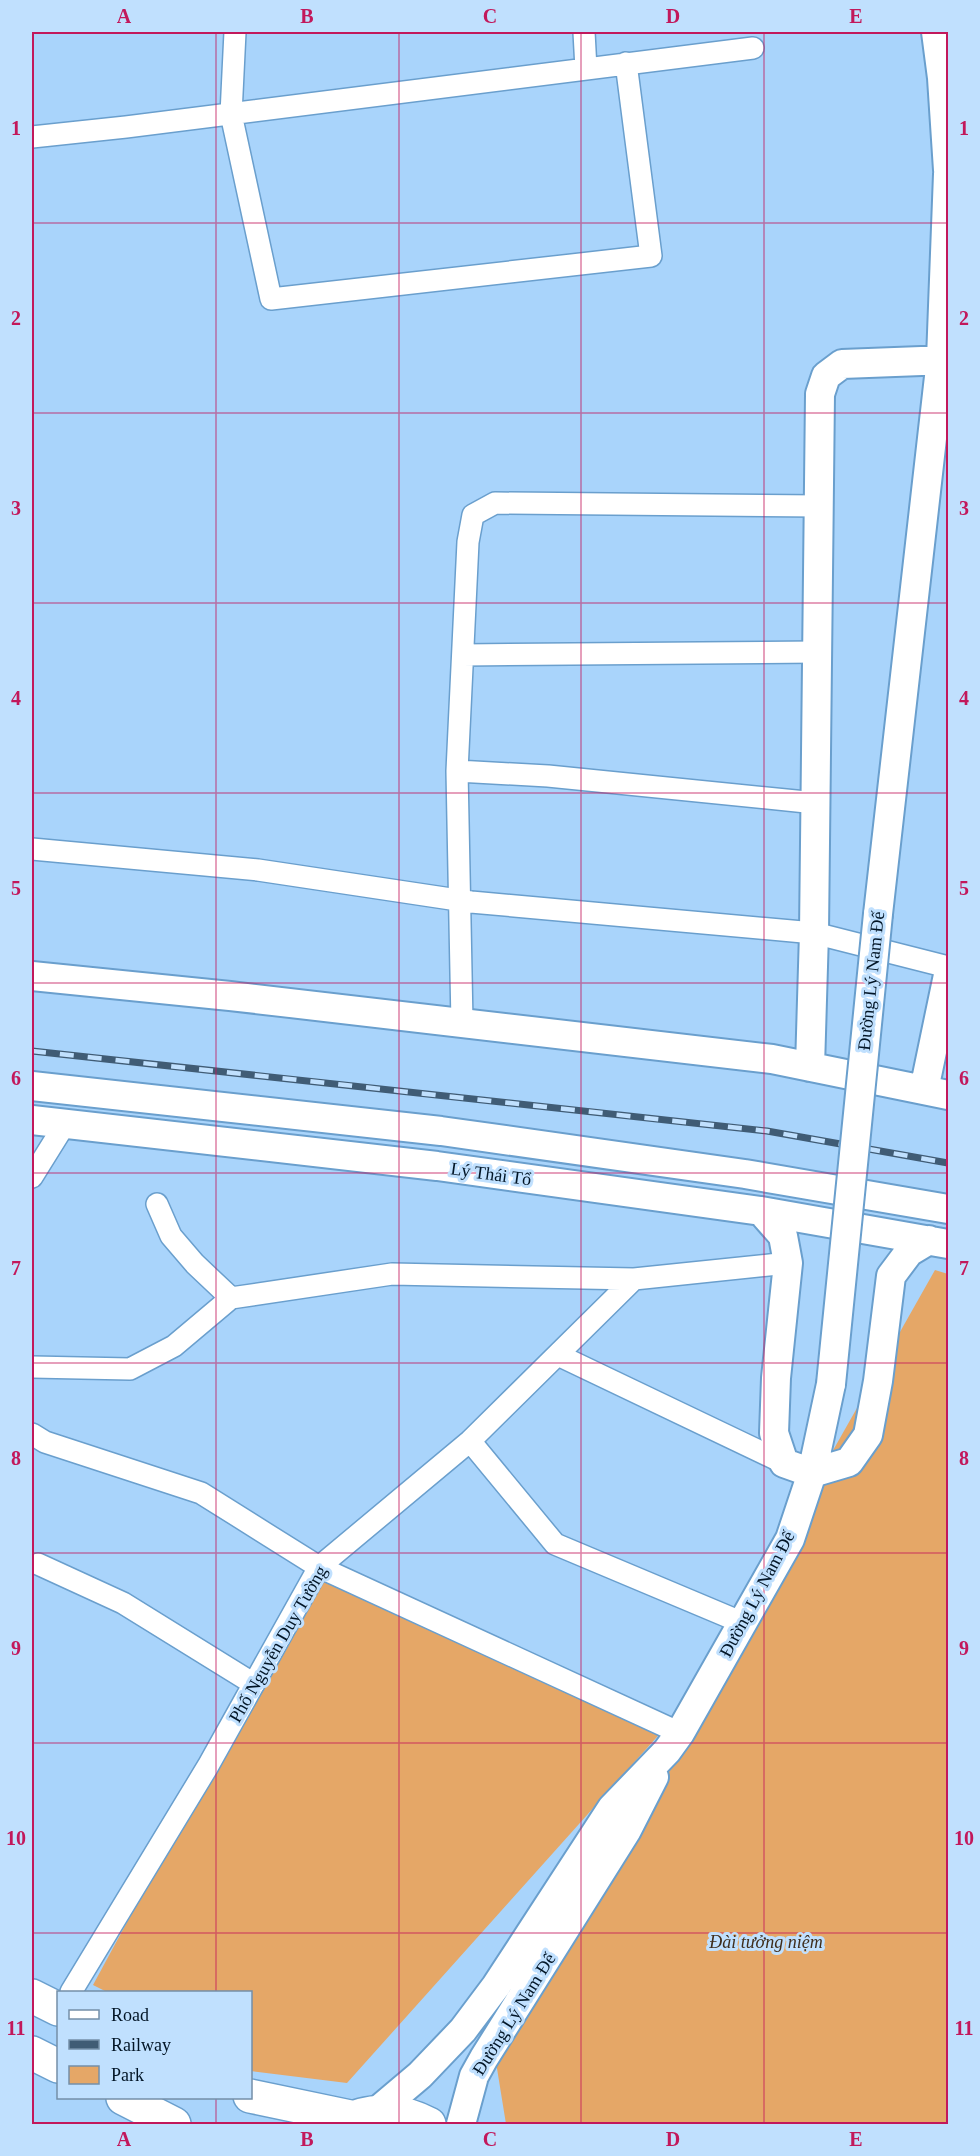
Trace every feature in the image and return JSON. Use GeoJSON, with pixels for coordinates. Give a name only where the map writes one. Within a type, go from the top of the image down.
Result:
{"type":"FeatureCollection","features":[{"type":"Feature","properties":{"kind":"main road"},"geometry":{"type":"LineString","coordinates":[[32,1996],[57,2008]]}},
{"type":"Feature","properties":{"kind":"main road"},"geometry":{"type":"LineString","coordinates":[[252,2096],[357,2118],[402,2114],[429,2124]]}},
{"type":"Feature","properties":{"kind":"main road"},"geometry":{"type":"LineString","coordinates":[[127,2099],[174,2124]]}},
{"type":"Feature","properties":{"kind":"street"},"geometry":{"type":"LineString","coordinates":[[235,32],[231,114],[271,299],[651,256],[626,63]]}},
{"type":"Feature","properties":{"kind":"street"},"geometry":{"type":"LineString","coordinates":[[584,32],[585,69]]}},
{"type":"Feature","properties":{"kind":"street","name":"Đường Lý Nam Đế"},"geometry":{"type":"LineString","coordinates":[[461,2124],[466,2101],[479,2067],[627,1830],[673,1742],[790,1539],[812,1473],[831,1384],[878,914],[944,359],[948,172],[942,78],[936,32]]}},
{"type":"Feature","properties":{"kind":"street"},"geometry":{"type":"LineString","coordinates":[[32,137],[753,48]]}},
{"type":"Feature","properties":{"kind":"street"},"geometry":{"type":"LineString","coordinates":[[810,1067],[816,803],[820,394],[826,376],[842,364],[944,359]]}},
{"type":"Feature","properties":{"kind":"street"},"geometry":{"type":"LineString","coordinates":[[462,1023],[457,771],[468,542],[472,515],[495,503],[819,506]]}},
{"type":"Feature","properties":{"kind":"street"},"geometry":{"type":"LineString","coordinates":[[463,655],[818,652]]}},
{"type":"Feature","properties":{"kind":"street"},"geometry":{"type":"LineString","coordinates":[[457,771],[548,776],[816,803]]}},
{"type":"Feature","properties":{"kind":"street"},"geometry":{"type":"LineString","coordinates":[[32,849],[258,870],[458,900],[814,933],[948,967]]}},
{"type":"Feature","properties":{"kind":"street"},"geometry":{"type":"LineString","coordinates":[[32,976],[231,996],[772,1059],[936,1092],[948,975]]}},
{"type":"Feature","properties":{"kind":"street","name":"Lý Thái Tổ"},"geometry":{"type":"LineString","coordinates":[[32,1086],[441,1131],[664,1163],[948,1209]]}},
{"type":"Feature","properties":{"kind":"street","name":"Lý Thái Tổ"},"geometry":{"type":"LineString","coordinates":[[32,1120],[437,1166],[761,1211],[939,1242]]}},
{"type":"Feature","properties":{"kind":"street"},"geometry":{"type":"LineString","coordinates":[[32,1177],[66,1124]]}},
{"type":"Feature","properties":{"kind":"street"},"geometry":{"type":"LineString","coordinates":[[660,1197],[664,1163]]}},
{"type":"Feature","properties":{"kind":"street"},"geometry":{"type":"LineString","coordinates":[[158,1204],[171,1236],[177,1244],[231,1298]]}},
{"type":"Feature","properties":{"kind":"street"},"geometry":{"type":"LineString","coordinates":[[761,1211],[783,1236],[788,1263],[776,1378],[774,1433],[784,1463]]}},
{"type":"Feature","properties":{"kind":"street"},"geometry":{"type":"LineString","coordinates":[[558,1355],[784,1463],[812,1473],[849,1462],[867,1435],[878,1381],[891,1276],[909,1252],[939,1242]]}},
{"type":"Feature","properties":{"kind":"street"},"geometry":{"type":"LineString","coordinates":[[32,1367],[130,1369],[174,1346],[231,1298],[392,1274],[634,1279],[788,1263]]}},
{"type":"Feature","properties":{"kind":"street","name":"Phố Nguyễn Duy Tường"},"geometry":{"type":"LineString","coordinates":[[72,1991],[202,1776],[319,1567],[470,1441],[634,1279]]}},
{"type":"Feature","properties":{"kind":"street"},"geometry":{"type":"LineString","coordinates":[[32,1434],[45,1442],[201,1493],[319,1567],[673,1742]]}},
{"type":"Feature","properties":{"kind":"street"},"geometry":{"type":"LineString","coordinates":[[470,1441],[555,1544],[743,1623]]}},
{"type":"Feature","properties":{"kind":"street"},"geometry":{"type":"LineString","coordinates":[[38,1563],[123,1603],[254,1684]]}},
{"type":"Feature","properties":{"kind":"street","name":"Đường Lý Nam Đế"},"geometry":{"type":"LineString","coordinates":[[357,2118],[420,2076],[463,2030],[496,1986],[612,1808],[673,1742]]}},
{"type":"Feature","properties":{"kind":"green space","name":"Đài tưởng niệm"},"geometry":{"type":"Polygon","coordinates":[[[935,1270],[948,1274],[948,2124],[506,2124],[494,2050],[935,1270]]]}},
{"type":"Feature","properties":{"kind":"green space"},"geometry":{"type":"Polygon","coordinates":[[[319,1567],[665,1728],[347,2083],[252,2071],[252,1991],[105,1991],[93,1985],[319,1567]]]}},
{"type":"Feature","properties":{"kind":"railway"},"geometry":{"type":"LineString","coordinates":[[32,1051],[767,1131],[948,1163]]}}]}
